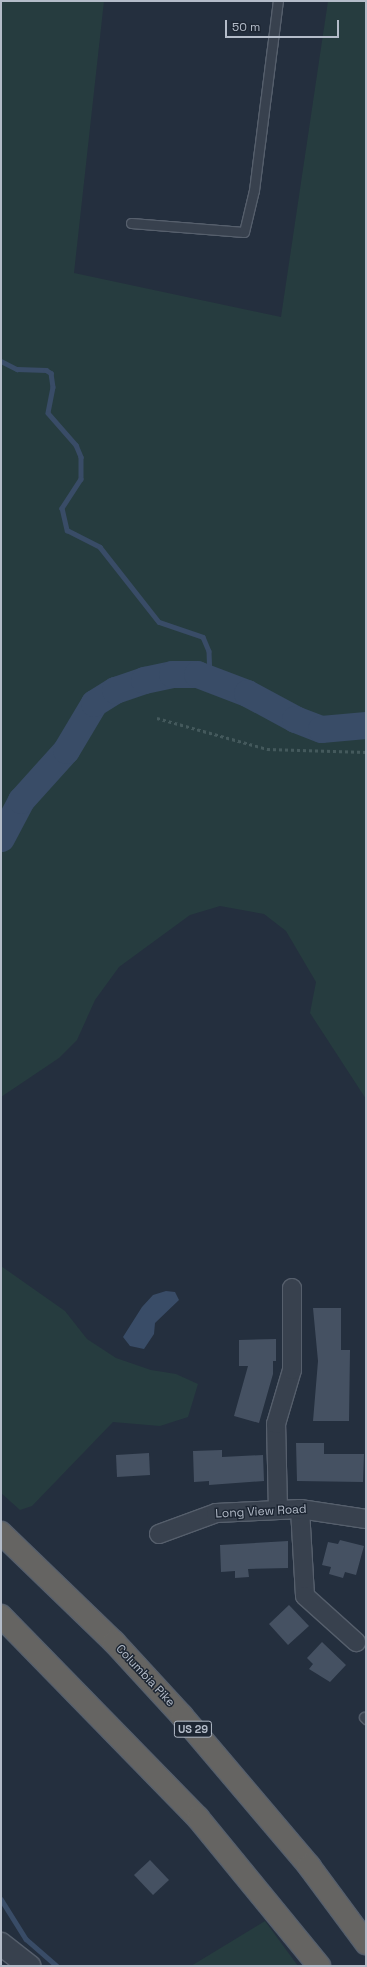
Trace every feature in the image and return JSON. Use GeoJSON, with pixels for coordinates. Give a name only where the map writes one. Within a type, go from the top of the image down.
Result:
{"type":"FeatureCollection","features":[{"type":"Feature","properties":{"kind":"highway","name":"Columbia Pike"},"geometry":{"type":"LineString","coordinates":[[1,1533],[109,1637],[182,1716],[309,1866],[366,1942]]}},
{"type":"Feature","properties":{"kind":"highway"},"geometry":{"type":"LineString","coordinates":[[1,1616],[198,1818],[319,1966]]}},
{"type":"Feature","properties":{"kind":"street"},"geometry":{"type":"LineString","coordinates":[[278,1510],[276,1424],[292,1370],[292,1288]]}},
{"type":"Feature","properties":{"kind":"street"},"geometry":{"type":"LineString","coordinates":[[300,1509],[305,1596],[356,1642]]}},
{"type":"Feature","properties":{"kind":"street","name":"Long View Road"},"geometry":{"type":"LineString","coordinates":[[159,1534],[216,1513],[300,1509],[366,1519]]}},
{"type":"Feature","properties":{"kind":"street"},"geometry":{"type":"LineString","coordinates":[[1,1944],[29,1966]]}},
{"type":"Feature","properties":{"kind":"lane"},"geometry":{"type":"LineString","coordinates":[[131,223],[244,232],[254,190],[278,1]]}},
{"type":"Feature","properties":{"kind":"path"},"geometry":{"type":"LineString","coordinates":[[157,718],[267,749],[366,752]]}},
{"type":"Feature","properties":{"kind":"green space"},"geometry":{"type":"Polygon","coordinates":[[[1,1],[104,1],[74,273],[281,317],[328,1],[366,1],[366,1099],[310,1013],[316,982],[286,931],[264,914],[220,906],[190,915],[119,967],[95,1000],[77,1040],[59,1058],[1,1097],[1,1]]]}},
{"type":"Feature","properties":{"kind":"green space"},"geometry":{"type":"Polygon","coordinates":[[[1,1266],[65,1311],[87,1339],[116,1358],[151,1370],[176,1374],[198,1384],[188,1417],[160,1426],[113,1422],[32,1506],[20,1510],[1,1493],[1,1266]]]}},
{"type":"Feature","properties":{"kind":"green space"},"geometry":{"type":"Polygon","coordinates":[[[265,1921],[298,1966],[191,1966],[265,1921]]]}},
{"type":"Feature","properties":{"kind":"water"},"geometry":{"type":"Polygon","coordinates":[[[166,1291],[175,1292],[179,1300],[155,1323],[154,1334],[144,1349],[130,1346],[123,1337],[142,1307],[153,1295],[166,1291]]]}},
{"type":"Feature","properties":{"kind":"building"},"geometry":{"type":"Polygon","coordinates":[[[313,1308],[341,1308],[341,1350],[350,1350],[349,1421],[313,1421],[318,1361],[313,1308]]]}},
{"type":"Feature","properties":{"kind":"building"},"geometry":{"type":"Polygon","coordinates":[[[276,1339],[276,1361],[273,1361],[273,1374],[259,1423],[234,1416],[248,1366],[239,1366],[239,1340],[276,1339]]]}},
{"type":"Feature","properties":{"kind":"building"},"geometry":{"type":"Polygon","coordinates":[[[296,1443],[324,1443],[324,1454],[364,1454],[363,1482],[297,1481],[296,1443]]]}},
{"type":"Feature","properties":{"kind":"building"},"geometry":{"type":"Polygon","coordinates":[[[222,1450],[222,1457],[263,1455],[264,1481],[209,1485],[209,1481],[194,1482],[193,1451],[222,1450]]]}},
{"type":"Feature","properties":{"kind":"building"},"geometry":{"type":"Polygon","coordinates":[[[149,1453],[150,1475],[117,1477],[116,1455],[149,1453]]]}},
{"type":"Feature","properties":{"kind":"building"},"geometry":{"type":"Polygon","coordinates":[[[340,1540],[364,1546],[356,1575],[345,1572],[343,1578],[329,1574],[331,1567],[322,1565],[328,1542],[338,1544],[340,1540]]]}},
{"type":"Feature","properties":{"kind":"building"},"geometry":{"type":"Polygon","coordinates":[[[288,1541],[288,1568],[248,1569],[249,1577],[235,1578],[235,1571],[221,1572],[220,1545],[288,1541]]]}},
{"type":"Feature","properties":{"kind":"building"},"geometry":{"type":"Polygon","coordinates":[[[289,1605],[309,1626],[288,1645],[269,1624],[289,1605]]]}},
{"type":"Feature","properties":{"kind":"building"},"geometry":{"type":"Polygon","coordinates":[[[322,1642],[346,1665],[330,1682],[309,1669],[313,1664],[307,1658],[322,1642]]]}},
{"type":"Feature","properties":{"kind":"building"},"geometry":{"type":"Polygon","coordinates":[[[150,1860],[169,1880],[153,1895],[134,1875],[150,1860]]]}},
{"type":"Feature","properties":{"kind":"waterway"},"geometry":{"type":"LineString","coordinates":[[1,361],[17,369],[46,370],[51,373],[53,387],[48,413],[76,445],[81,457],[81,479],[62,508],[67,530],[100,547],[159,622],[203,637],[209,651],[210,679]]}},
{"type":"Feature","properties":{"kind":"waterway"},"geometry":{"type":"LineString","coordinates":[[1,838],[21,800],[66,750],[94,703],[115,690],[144,680],[172,674],[197,674],[247,693],[295,719],[321,729],[366,725]]}},
{"type":"Feature","properties":{"kind":"waterway"},"geometry":{"type":"LineString","coordinates":[[1,1899],[26,1939],[57,1966]]}}]}
